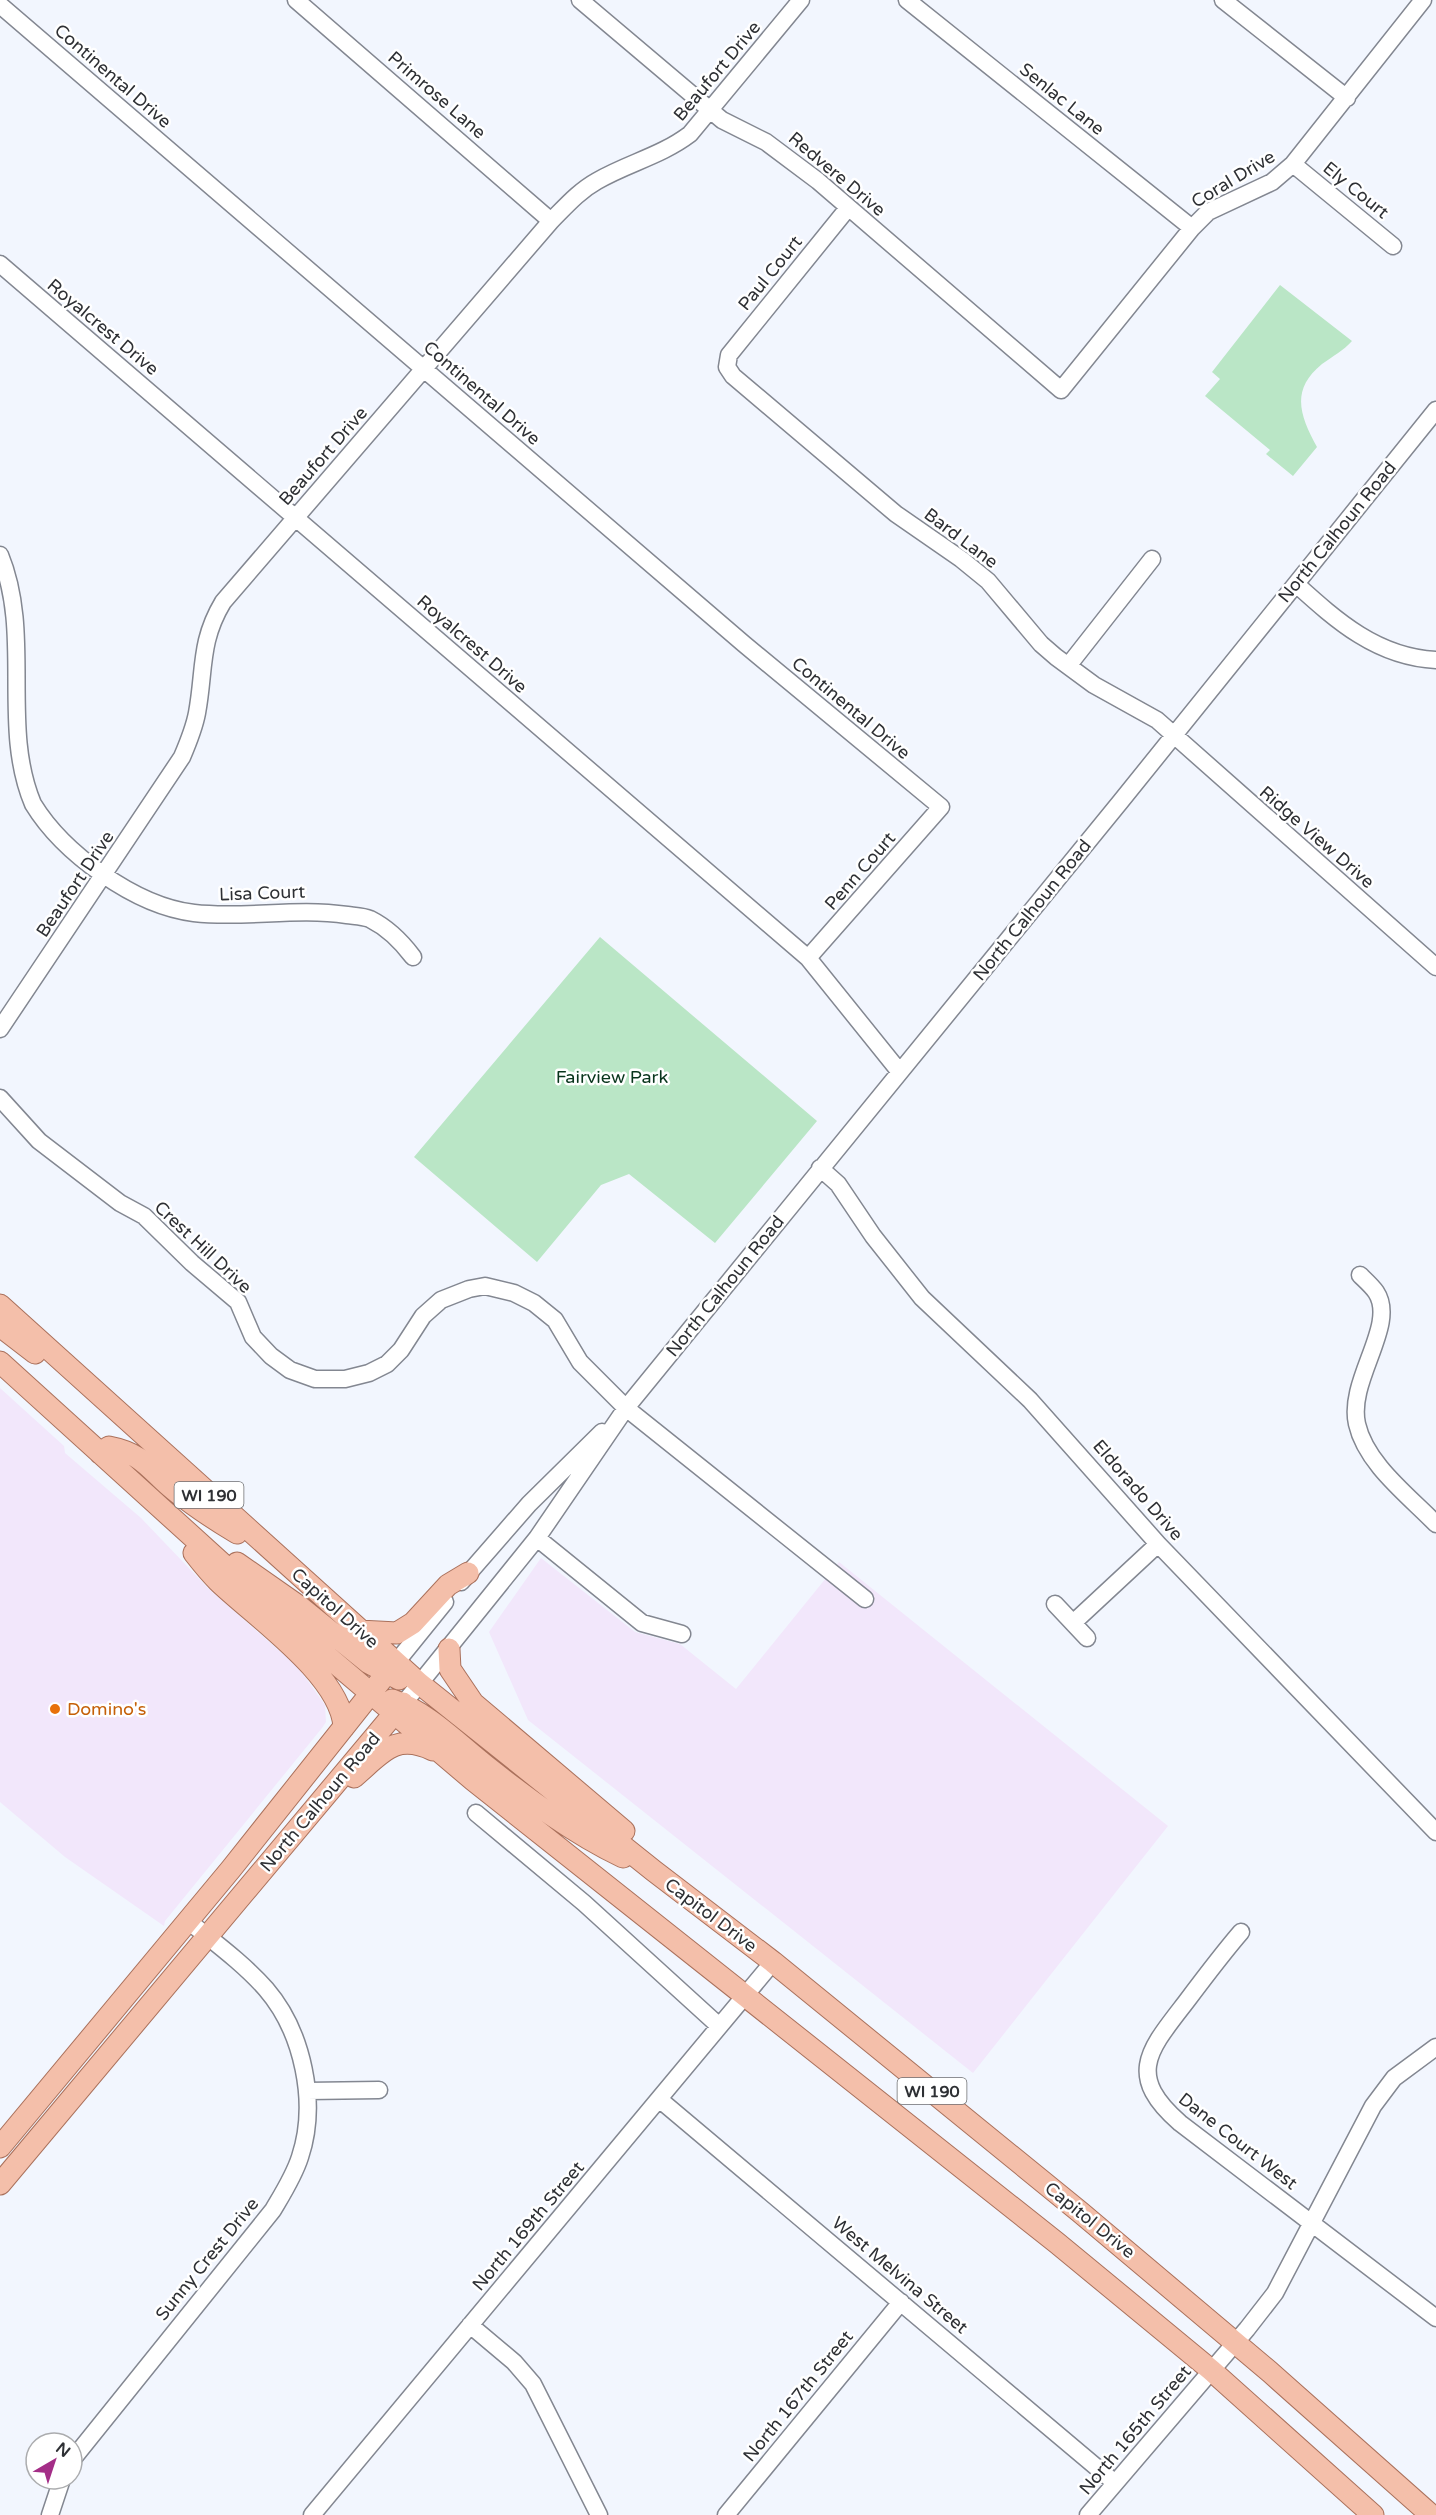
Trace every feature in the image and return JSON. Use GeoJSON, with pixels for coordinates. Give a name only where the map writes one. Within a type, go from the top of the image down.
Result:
{"type":"FeatureCollection","features":[{"type":"Feature","properties":{"kind":"main road","name":"Capitol Drive"},"geometry":{"type":"LineString","coordinates":[[0,1305],[359,1631],[391,1668]]}},
{"type":"Feature","properties":{"kind":"main road"},"geometry":{"type":"LineString","coordinates":[[0,1326],[110,1404]]}},
{"type":"Feature","properties":{"kind":"main road","name":"WI 190"},"geometry":{"type":"LineString","coordinates":[[0,1362],[281,1617],[371,1694]]}},
{"type":"Feature","properties":{"kind":"main road"},"geometry":{"type":"LineString","coordinates":[[100,1453],[109,1447],[129,1451],[209,1516],[274,1554]]}},
{"type":"Feature","properties":{"kind":"main road"},"geometry":{"type":"LineString","coordinates":[[147,1497],[217,1580],[316,1670],[336,1702],[344,1727]]}},
{"type":"Feature","properties":{"kind":"main road"},"geometry":{"type":"LineString","coordinates":[[182,1527],[300,1606],[341,1642],[420,1684]]}},
{"type":"Feature","properties":{"kind":"main road"},"geometry":{"type":"LineString","coordinates":[[359,1631],[397,1633],[413,1623],[448,1585],[468,1573]]}},
{"type":"Feature","properties":{"kind":"main road"},"geometry":{"type":"LineString","coordinates":[[449,1649],[450,1669],[473,1703],[590,1800],[724,1923]]}},
{"type":"Feature","properties":{"kind":"main road","name":"North Calhoun Road"},"geometry":{"type":"LineString","coordinates":[[3,2139],[187,1920],[391,1668]]}},
{"type":"Feature","properties":{"kind":"main road","name":"Capitol Drive"},"geometry":{"type":"LineString","coordinates":[[420,1684],[654,1871],[773,1962],[1236,2342],[1431,2515]]}},
{"type":"Feature","properties":{"kind":"main road"},"geometry":{"type":"LineString","coordinates":[[371,1694],[399,1708],[554,1818],[592,1842],[654,1871]]}},
{"type":"Feature","properties":{"kind":"main road","name":"WI 190"},"geometry":{"type":"LineString","coordinates":[[399,1708],[443,1755],[1058,2243],[1211,2370],[1373,2515]]}},
{"type":"Feature","properties":{"kind":"main road","name":"North Calhoun Road"},"geometry":{"type":"LineString","coordinates":[[0,2184],[399,1708]]}},
{"type":"Feature","properties":{"kind":"main road"},"geometry":{"type":"LineString","coordinates":[[304,1820],[394,1744],[413,1742],[443,1755]]}},
{"type":"Feature","properties":{"kind":"street","name":"Primrose Lane"},"geometry":{"type":"LineString","coordinates":[[296,0],[551,221]]}},
{"type":"Feature","properties":{"kind":"street","name":"Redvere Drive"},"geometry":{"type":"LineString","coordinates":[[580,0],[711,111],[791,158],[1061,390]]}},
{"type":"Feature","properties":{"kind":"street","name":"Beaufort Drive"},"geometry":{"type":"LineString","coordinates":[[0,1029],[167,782],[190,738],[196,717],[204,646],[210,623],[239,582],[296,519],[551,221],[578,194],[598,180],[671,148],[690,134],[801,0]]}},
{"type":"Feature","properties":{"kind":"street","name":"Senlac Lane"},"geometry":{"type":"LineString","coordinates":[[907,0],[1192,228]]}},
{"type":"Feature","properties":{"kind":"street"},"geometry":{"type":"LineString","coordinates":[[1222,0],[1347,98]]}},
{"type":"Feature","properties":{"kind":"street","name":"Coral Drive"},"geometry":{"type":"LineString","coordinates":[[1061,390],[1192,228],[1208,212],[1272,182],[1293,164],[1423,0]]}},
{"type":"Feature","properties":{"kind":"street","name":"Continental Drive"},"geometry":{"type":"LineString","coordinates":[[0,5],[744,644],[941,807]]}},
{"type":"Feature","properties":{"kind":"street","name":"Ely Court"},"geometry":{"type":"LineString","coordinates":[[1293,164],[1393,246]]}},
{"type":"Feature","properties":{"kind":"street","name":"Paul Court"},"geometry":{"type":"LineString","coordinates":[[727,367],[729,355],[848,208]]}},
{"type":"Feature","properties":{"kind":"street","name":"Royalcrest Drive"},"geometry":{"type":"LineString","coordinates":[[0,264],[808,958],[899,1071]]}},
{"type":"Feature","properties":{"kind":"street","name":"Bard Lane"},"geometry":{"type":"LineString","coordinates":[[727,367],[733,376],[896,514],[961,559],[988,581],[1041,644],[1094,685],[1143,710],[1173,736]]}},
{"type":"Feature","properties":{"kind":"street","name":"North Calhoun Road"},"geometry":{"type":"LineString","coordinates":[[399,1708],[537,1538],[626,1408],[1436,410]]}},
{"type":"Feature","properties":{"kind":"street","name":"Lisa Court"},"geometry":{"type":"LineString","coordinates":[[0,555],[15,610],[10,722],[16,763],[33,803],[66,845],[128,891],[169,908],[217,915],[320,911],[368,918],[399,938],[413,957]]}},
{"type":"Feature","properties":{"kind":"street"},"geometry":{"type":"LineString","coordinates":[[1068,666],[1152,560]]}},
{"type":"Feature","properties":{"kind":"street"},"geometry":{"type":"LineString","coordinates":[[1296,584],[1336,620],[1365,640],[1392,651],[1436,660]]}},
{"type":"Feature","properties":{"kind":"street","name":"Ridge View Drive"},"geometry":{"type":"LineString","coordinates":[[1173,736],[1436,967]]}},
{"type":"Feature","properties":{"kind":"street","name":"Penn Court"},"geometry":{"type":"LineString","coordinates":[[808,958],[941,807]]}},
{"type":"Feature","properties":{"kind":"street","name":"Crest Hill Drive"},"geometry":{"type":"LineString","coordinates":[[0,1098],[39,1141],[120,1203],[144,1216],[192,1263],[238,1302],[253,1337],[271,1356],[290,1370],[315,1379],[345,1379],[369,1373],[387,1364],[401,1350],[423,1316],[453,1293],[485,1286],[514,1293],[534,1303],[555,1320],[580,1362],[626,1408],[865,1599]]}},
{"type":"Feature","properties":{"kind":"street","name":"Eldorado Drive"},"geometry":{"type":"LineString","coordinates":[[820,1168],[838,1184],[880,1245],[922,1298],[1037,1407],[1158,1544],[1436,1832]]}},
{"type":"Feature","properties":{"kind":"street"},"geometry":{"type":"LineString","coordinates":[[1360,1275],[1377,1292],[1382,1323],[1357,1390],[1357,1425],[1376,1461],[1436,1524]]}},
{"type":"Feature","properties":{"kind":"street","name":"North Calhoun Road"},"geometry":{"type":"LineString","coordinates":[[391,1668],[468,1573],[529,1504],[626,1408]]}},
{"type":"Feature","properties":{"kind":"street"},"geometry":{"type":"LineString","coordinates":[[537,1538],[642,1623],[682,1634]]}},
{"type":"Feature","properties":{"kind":"street"},"geometry":{"type":"LineString","coordinates":[[1073,1623],[1158,1544]]}},
{"type":"Feature","properties":{"kind":"street"},"geometry":{"type":"LineString","coordinates":[[1055,1604],[1088,1638]]}},
{"type":"Feature","properties":{"kind":"street"},"geometry":{"type":"LineString","coordinates":[[476,1813],[580,1900],[718,2025]]}},
{"type":"Feature","properties":{"kind":"street","name":"Sunny Crest Drive"},"geometry":{"type":"LineString","coordinates":[[84,2445],[273,2210],[300,2156],[306,2126],[307,2091],[290,2025],[279,2007],[244,1967],[187,1920]]}},
{"type":"Feature","properties":{"kind":"street","name":"Dane Court West"},"geometry":{"type":"LineString","coordinates":[[1241,1932],[1151,2051],[1148,2075],[1151,2088],[1163,2108],[1180,2123],[1436,2318]]}},
{"type":"Feature","properties":{"kind":"street","name":"North 169th Street"},"geometry":{"type":"LineString","coordinates":[[312,2515],[718,2025],[773,1962]]}},
{"type":"Feature","properties":{"kind":"street","name":"North 165th Street"},"geometry":{"type":"LineString","coordinates":[[1088,2515],[1236,2342],[1281,2284],[1349,2148],[1383,2091],[1402,2070],[1436,2047]]}},
{"type":"Feature","properties":{"kind":"street"},"geometry":{"type":"LineString","coordinates":[[307,2091],[379,2090]]}},
{"type":"Feature","properties":{"kind":"street","name":"West Melvina Street"},"geometry":{"type":"LineString","coordinates":[[659,2099],[1114,2482]]}},
{"type":"Feature","properties":{"kind":"street"},"geometry":{"type":"LineString","coordinates":[[3,2139],[26,2153]]}},
{"type":"Feature","properties":{"kind":"street","name":"North 167th Street"},"geometry":{"type":"LineString","coordinates":[[726,2515],[901,2302]]}},
{"type":"Feature","properties":{"kind":"street"},"geometry":{"type":"LineString","coordinates":[[470,2325],[514,2362],[533,2384],[599,2515]]}},
{"type":"Feature","properties":{"kind":"street"},"geometry":{"type":"LineString","coordinates":[[50,2515],[58,2491]]}},
{"type":"Feature","properties":{"kind":"shaded area"},"geometry":{"type":"Polygon","coordinates":[[[0,1388],[64,1446],[65,1453],[141,1518],[208,1588],[298,1667],[325,1705],[326,1722],[322,1728],[165,1921],[164,1926],[65,1857],[0,1802],[0,1388]]]}},
{"type":"Feature","properties":{"kind":"shaded area"},"geometry":{"type":"Polygon","coordinates":[[[541,1558],[635,1632],[680,1644],[736,1689],[839,1562],[1168,1826],[973,2073],[528,1720],[489,1632],[541,1558]]]}},
{"type":"Feature","properties":{"kind":"green space"},"geometry":{"type":"Polygon","coordinates":[[[1280,285],[1352,341],[1322,364],[1305,384],[1301,404],[1306,425],[1317,447],[1293,476],[1266,454],[1270,450],[1205,396],[1220,379],[1212,372],[1280,285]]]}},
{"type":"Feature","properties":{"kind":"green space","name":"Fairview Park"},"geometry":{"type":"Polygon","coordinates":[[[600,937],[817,1121],[715,1243],[629,1174],[601,1185],[537,1262],[414,1157],[600,937]]]}},
{"type":"Feature","properties":{"kind":"place","name":"Domino's"},"geometry":{"type":"Point","coordinates":[55,1709]}}]}
